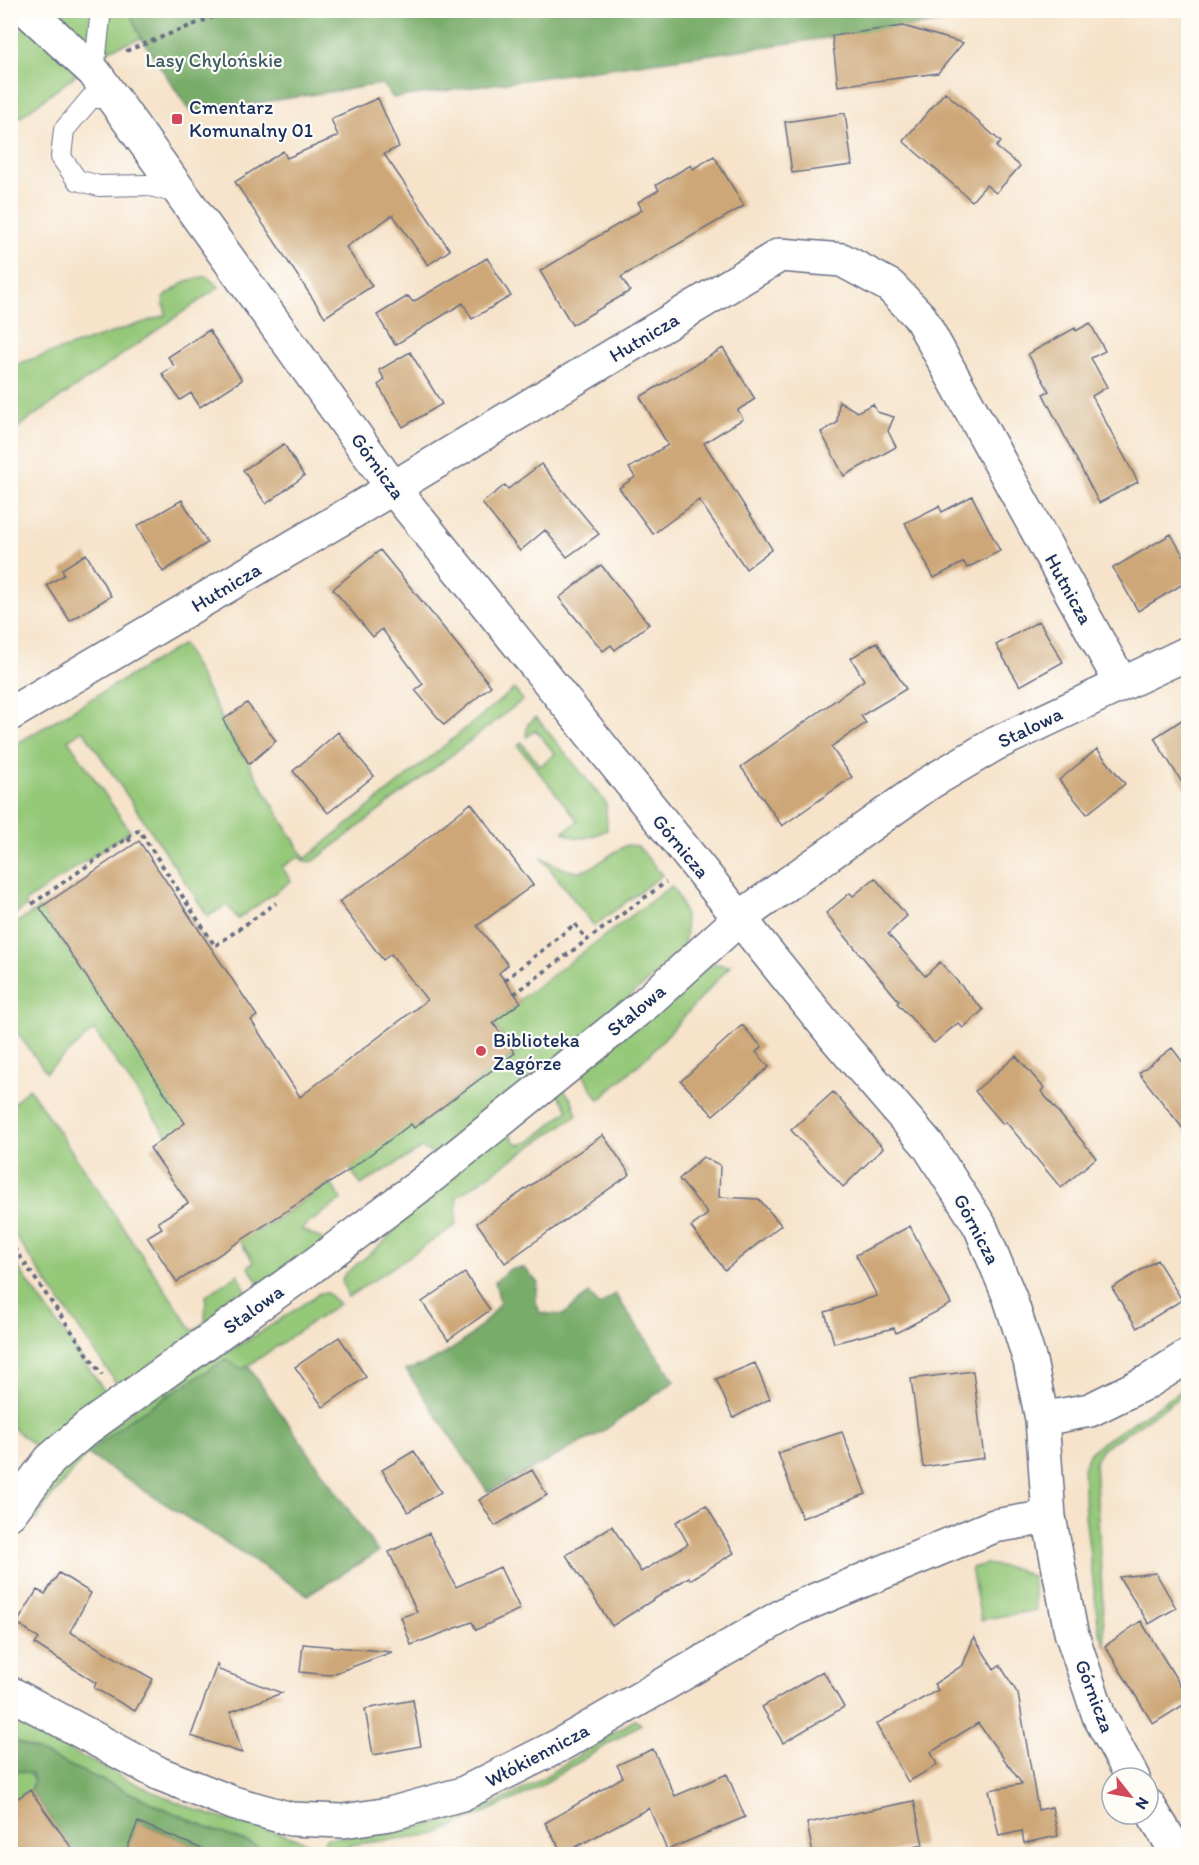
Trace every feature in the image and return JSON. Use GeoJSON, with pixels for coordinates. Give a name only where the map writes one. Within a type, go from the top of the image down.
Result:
{"type":"FeatureCollection","features":[{"type":"Feature","properties":{"kind":"street","name":"Górnicza"},"geometry":{"type":"LineString","coordinates":[[27,10],[95,67],[113,98],[393,488],[688,855],[741,917],[836,1038],[928,1145],[980,1226],[1010,1298],[1030,1360],[1042,1419],[1049,1516],[1071,1632],[1099,1716],[1126,1766]]}},
{"type":"Feature","properties":{"kind":"street","name":"Hutnicza"},"geometry":{"type":"LineString","coordinates":[[10,714],[393,488],[780,255],[842,260],[890,286],[920,317],[1121,683]]}},
{"type":"Feature","properties":{"kind":"street","name":"Stalowa"},"geometry":{"type":"LineString","coordinates":[[10,1513],[50,1460],[87,1428],[310,1268],[418,1187],[645,1004],[741,917],[929,783],[995,744],[1188,653]]}},
{"type":"Feature","properties":{"kind":"street"},"geometry":{"type":"LineString","coordinates":[[1042,1419],[1090,1410],[1149,1381],[1188,1356]]}},
{"type":"Feature","properties":{"kind":"street","name":"Włókiennicza"},"geometry":{"type":"LineString","coordinates":[[10,1694],[160,1774],[233,1803],[291,1819],[343,1821],[390,1814],[462,1794],[558,1746],[794,1608],[994,1526],[1049,1516]]}},
{"type":"Feature","properties":{"kind":"street"},"geometry":{"type":"LineString","coordinates":[[1160,1824],[1178,1854]]}},
{"type":"Feature","properties":{"kind":"lane"},"geometry":{"type":"LineString","coordinates":[[95,67],[101,10]]}},
{"type":"Feature","properties":{"kind":"lane"},"geometry":{"type":"LineString","coordinates":[[113,98],[91,98],[64,130],[61,157],[77,180],[99,186],[147,184],[185,196]]}},
{"type":"Feature","properties":{"kind":"path"},"geometry":{"type":"LineString","coordinates":[[95,67],[231,10]]}},
{"type":"Feature","properties":{"kind":"path"},"geometry":{"type":"LineString","coordinates":[[32,904],[139,830],[215,946],[276,903]]}},
{"type":"Feature","properties":{"kind":"path"},"geometry":{"type":"LineString","coordinates":[[128,838],[133,845]]}},
{"type":"Feature","properties":{"kind":"path"},"geometry":{"type":"LineString","coordinates":[[514,994],[674,876]]}},
{"type":"Feature","properties":{"kind":"path"},"geometry":{"type":"LineString","coordinates":[[505,980],[575,924],[587,940]]}},
{"type":"Feature","properties":{"kind":"path"},"geometry":{"type":"LineString","coordinates":[[14,1248],[122,1402]]}},
{"type":"Feature","properties":{"kind":"green space"},"geometry":{"type":"Polygon","coordinates":[[[11,11],[129,11],[141,38],[111,49],[20,117],[11,120],[11,11]]]}},
{"type":"Feature","properties":{"kind":"green space","name":"Lasy Chylońskie"},"geometry":{"type":"Polygon","coordinates":[[[129,11],[1022,11],[393,98],[382,84],[191,113],[141,38],[129,11]]]}},
{"type":"Feature","properties":{"kind":"green space"},"geometry":{"type":"Polygon","coordinates":[[[206,276],[219,287],[11,432],[11,366],[166,315],[163,298],[186,281],[206,276]]]}},
{"type":"Feature","properties":{"kind":"green space"},"geometry":{"type":"Polygon","coordinates":[[[183,644],[223,720],[305,859],[514,689],[523,700],[314,861],[306,862],[298,857],[282,867],[291,881],[238,919],[227,905],[208,916],[83,730],[68,740],[130,831],[25,902],[27,906],[11,917],[11,747],[183,644]]]}},
{"type":"Feature","properties":{"kind":"green space"},"geometry":{"type":"Polygon","coordinates":[[[536,717],[606,803],[607,830],[590,837],[579,838],[563,832],[578,821],[518,746],[521,742],[540,766],[555,754],[536,730],[527,737],[528,724],[536,717]]]}},
{"type":"Feature","properties":{"kind":"green space"},"geometry":{"type":"Polygon","coordinates":[[[627,845],[638,846],[662,875],[594,926],[541,857],[557,866],[579,871],[595,865],[627,845]]]}},
{"type":"Feature","properties":{"kind":"green space"},"geometry":{"type":"Polygon","coordinates":[[[671,886],[680,902],[685,918],[682,952],[441,1158],[422,1148],[361,1185],[350,1169],[408,1120],[414,1128],[515,1053],[493,1023],[521,1002],[519,1000],[671,886]]]}},
{"type":"Feature","properties":{"kind":"green space"},"geometry":{"type":"Polygon","coordinates":[[[40,908],[259,1231],[330,1183],[342,1199],[301,1229],[330,1243],[263,1290],[248,1267],[254,1262],[94,1030],[46,1072],[11,1024],[11,926],[40,908]]]}},
{"type":"Feature","properties":{"kind":"green space"},"geometry":{"type":"Polygon","coordinates":[[[711,963],[730,966],[649,1055],[599,1100],[581,1071],[711,963]]]}},
{"type":"Feature","properties":{"kind":"green space"},"geometry":{"type":"Polygon","coordinates":[[[29,1088],[193,1331],[205,1322],[206,1296],[238,1274],[250,1299],[126,1385],[117,1384],[11,1230],[10,1107],[29,1088]]]}},
{"type":"Feature","properties":{"kind":"green space"},"geometry":{"type":"Polygon","coordinates":[[[563,1089],[572,1100],[577,1115],[457,1197],[456,1225],[348,1297],[342,1280],[344,1275],[384,1242],[422,1198],[504,1126],[514,1141],[520,1145],[531,1141],[568,1110],[556,1091],[563,1089]]]}},
{"type":"Feature","properties":{"kind":"green space"},"geometry":{"type":"Polygon","coordinates":[[[10,1256],[108,1396],[11,1503],[11,1493],[17,1473],[38,1449],[11,1426],[10,1256]]]}},
{"type":"Feature","properties":{"kind":"green space"},"geometry":{"type":"Polygon","coordinates":[[[524,1268],[538,1283],[536,1302],[540,1313],[563,1315],[589,1293],[599,1306],[615,1294],[675,1381],[600,1433],[488,1492],[406,1370],[446,1353],[471,1335],[492,1314],[500,1302],[495,1282],[510,1269],[524,1268]]]}},
{"type":"Feature","properties":{"kind":"green space"},"geometry":{"type":"Polygon","coordinates":[[[320,1293],[327,1293],[339,1304],[242,1370],[131,1419],[87,1454],[46,1504],[36,1520],[26,1512],[65,1460],[202,1360],[212,1358],[243,1343],[320,1293]]]}},
{"type":"Feature","properties":{"kind":"green space"},"geometry":{"type":"Polygon","coordinates":[[[226,1359],[242,1369],[248,1366],[378,1552],[308,1595],[87,1454],[130,1419],[226,1359]]]}},
{"type":"Feature","properties":{"kind":"green space"},"geometry":{"type":"Polygon","coordinates":[[[1182,1390],[1188,1392],[1101,1450],[1095,1462],[1105,1646],[1099,1630],[1085,1515],[1083,1468],[1089,1454],[1097,1446],[1182,1390]]]}},
{"type":"Feature","properties":{"kind":"green space"},"geometry":{"type":"Polygon","coordinates":[[[986,1564],[1017,1569],[1032,1577],[1036,1610],[981,1620],[971,1568],[986,1564]]]}},
{"type":"Feature","properties":{"kind":"green space"},"geometry":{"type":"Polygon","coordinates":[[[10,1719],[158,1794],[223,1819],[299,1840],[328,1854],[278,1854],[205,1827],[11,1739],[10,1719]]]}},
{"type":"Feature","properties":{"kind":"green space"},"geometry":{"type":"Polygon","coordinates":[[[635,1720],[641,1724],[530,1792],[437,1834],[349,1845],[359,1854],[341,1854],[324,1842],[326,1838],[426,1826],[484,1808],[542,1778],[635,1720]]]}},
{"type":"Feature","properties":{"kind":"green space"},"geometry":{"type":"Polygon","coordinates":[[[11,1739],[205,1827],[278,1854],[214,1854],[139,1822],[125,1854],[76,1854],[30,1790],[34,1780],[32,1774],[11,1770],[11,1739]]]}},
{"type":"Feature","properties":{"kind":"green space"},"geometry":{"type":"Polygon","coordinates":[[[11,1770],[27,1771],[34,1780],[30,1790],[11,1803],[11,1770]]]}},
{"type":"Feature","properties":{"kind":"building"},"geometry":{"type":"Polygon","coordinates":[[[903,26],[963,43],[938,73],[838,86],[832,36],[903,26]]]}},
{"type":"Feature","properties":{"kind":"building"},"geometry":{"type":"Polygon","coordinates":[[[945,92],[1001,142],[996,147],[1020,166],[996,193],[986,185],[972,201],[903,141],[945,92]]]}},
{"type":"Feature","properties":{"kind":"building"},"geometry":{"type":"Polygon","coordinates":[[[378,98],[399,147],[384,154],[450,250],[428,265],[393,215],[346,247],[372,286],[325,317],[235,182],[283,151],[287,158],[338,136],[331,119],[378,98]]]}},
{"type":"Feature","properties":{"kind":"building"},"geometry":{"type":"Polygon","coordinates":[[[845,113],[852,165],[792,173],[785,122],[845,113]]]}},
{"type":"Feature","properties":{"kind":"building"},"geometry":{"type":"Polygon","coordinates":[[[714,156],[744,206],[621,277],[630,291],[572,325],[540,271],[642,210],[638,202],[659,190],[656,185],[691,165],[693,169],[714,156]]]}},
{"type":"Feature","properties":{"kind":"building"},"geometry":{"type":"Polygon","coordinates":[[[487,258],[511,296],[472,319],[463,303],[395,345],[377,315],[408,296],[413,302],[487,258]]]}},
{"type":"Feature","properties":{"kind":"building"},"geometry":{"type":"Polygon","coordinates":[[[1090,323],[1105,351],[1091,358],[1107,387],[1092,396],[1138,482],[1099,503],[1043,394],[1049,391],[1028,354],[1075,328],[1076,331],[1090,323]]]}},
{"type":"Feature","properties":{"kind":"building"},"geometry":{"type":"Polygon","coordinates":[[[209,330],[242,380],[200,407],[191,393],[180,400],[162,374],[174,366],[168,357],[209,330]]]}},
{"type":"Feature","properties":{"kind":"building"},"geometry":{"type":"Polygon","coordinates":[[[723,348],[755,399],[738,410],[743,419],[704,443],[772,549],[746,569],[699,500],[653,534],[619,488],[635,477],[629,468],[668,445],[640,397],[723,348]]]}},
{"type":"Feature","properties":{"kind":"building"},"geometry":{"type":"Polygon","coordinates":[[[410,352],[442,404],[403,427],[378,385],[385,380],[379,370],[410,352]]]}},
{"type":"Feature","properties":{"kind":"building"},"geometry":{"type":"Polygon","coordinates":[[[839,401],[857,412],[873,404],[877,412],[894,417],[888,431],[896,447],[844,476],[821,432],[837,423],[839,401]]]}},
{"type":"Feature","properties":{"kind":"building"},"geometry":{"type":"Polygon","coordinates":[[[284,444],[304,476],[266,504],[243,470],[284,444]]]}},
{"type":"Feature","properties":{"kind":"building"},"geometry":{"type":"Polygon","coordinates":[[[541,464],[599,534],[567,557],[545,530],[520,551],[482,503],[505,485],[508,489],[541,464]]]}},
{"type":"Feature","properties":{"kind":"building"},"geometry":{"type":"Polygon","coordinates":[[[972,496],[1000,551],[967,568],[964,562],[934,578],[905,523],[939,506],[942,512],[972,496]]]}},
{"type":"Feature","properties":{"kind":"building"},"geometry":{"type":"Polygon","coordinates":[[[182,500],[207,543],[163,572],[137,526],[182,500]]]}},
{"type":"Feature","properties":{"kind":"building"},"geometry":{"type":"Polygon","coordinates":[[[1171,534],[1188,564],[1188,581],[1138,611],[1113,568],[1171,534]]]}},
{"type":"Feature","properties":{"kind":"building"},"geometry":{"type":"Polygon","coordinates":[[[380,550],[491,686],[444,725],[415,690],[423,684],[382,629],[373,637],[333,589],[380,550]]]}},
{"type":"Feature","properties":{"kind":"building"},"geometry":{"type":"Polygon","coordinates":[[[86,554],[111,596],[70,621],[47,585],[64,575],[62,569],[86,554]]]}},
{"type":"Feature","properties":{"kind":"building"},"geometry":{"type":"Polygon","coordinates":[[[601,565],[649,624],[615,650],[611,645],[603,651],[559,598],[601,565]]]}},
{"type":"Feature","properties":{"kind":"building"},"geometry":{"type":"Polygon","coordinates":[[[1039,621],[1063,662],[1020,686],[996,645],[1039,621]]]}},
{"type":"Feature","properties":{"kind":"building"},"geometry":{"type":"Polygon","coordinates":[[[877,642],[906,689],[861,716],[866,723],[831,747],[852,777],[782,826],[741,767],[864,680],[851,658],[877,642]]]}},
{"type":"Feature","properties":{"kind":"building"},"geometry":{"type":"Polygon","coordinates":[[[247,703],[276,741],[249,764],[223,720],[247,703]]]}},
{"type":"Feature","properties":{"kind":"building"},"geometry":{"type":"Polygon","coordinates":[[[1188,716],[1188,792],[1154,738],[1188,716]]]}},
{"type":"Feature","properties":{"kind":"building"},"geometry":{"type":"Polygon","coordinates":[[[338,732],[374,776],[328,813],[293,771],[338,732]]]}},
{"type":"Feature","properties":{"kind":"building"},"geometry":{"type":"Polygon","coordinates":[[[1097,749],[1125,784],[1087,814],[1059,780],[1097,749]]]}},
{"type":"Feature","properties":{"kind":"building"},"geometry":{"type":"Polygon","coordinates":[[[471,803],[533,885],[477,926],[508,965],[499,973],[521,1002],[493,1023],[515,1053],[414,1128],[411,1124],[345,1173],[177,1282],[147,1237],[162,1228],[158,1222],[188,1203],[150,1148],[185,1123],[40,908],[139,841],[257,1016],[251,1020],[300,1097],[427,1000],[391,954],[383,960],[339,902],[396,863],[471,803]]]}},
{"type":"Feature","properties":{"kind":"building"},"geometry":{"type":"Polygon","coordinates":[[[875,878],[907,916],[888,934],[925,976],[940,962],[983,1010],[963,1028],[958,1023],[934,1043],[897,1003],[899,1001],[826,913],[850,893],[853,896],[875,878]]]}},
{"type":"Feature","properties":{"kind":"building"},"geometry":{"type":"Polygon","coordinates":[[[742,1025],[762,1047],[756,1052],[769,1067],[713,1115],[681,1081],[742,1025]]]}},
{"type":"Feature","properties":{"kind":"building"},"geometry":{"type":"Polygon","coordinates":[[[1172,1048],[1188,1069],[1188,1135],[1139,1073],[1172,1048]]]}},
{"type":"Feature","properties":{"kind":"building"},"geometry":{"type":"Polygon","coordinates":[[[1016,1056],[1044,1088],[1041,1091],[1096,1158],[1061,1188],[1006,1122],[1003,1124],[975,1091],[1016,1056]]]}},
{"type":"Feature","properties":{"kind":"building"},"geometry":{"type":"Polygon","coordinates":[[[833,1092],[883,1148],[843,1187],[791,1130],[833,1092]]]}},
{"type":"Feature","properties":{"kind":"building"},"geometry":{"type":"Polygon","coordinates":[[[603,1135],[630,1174],[505,1263],[477,1223],[603,1135]]]}},
{"type":"Feature","properties":{"kind":"building"},"geometry":{"type":"Polygon","coordinates":[[[703,1157],[720,1165],[719,1197],[759,1199],[781,1225],[725,1270],[691,1227],[708,1214],[679,1179],[703,1157]]]}},
{"type":"Feature","properties":{"kind":"building"},"geometry":{"type":"Polygon","coordinates":[[[910,1226],[951,1304],[896,1333],[894,1328],[834,1343],[825,1312],[877,1296],[856,1255],[910,1226]]]}},
{"type":"Feature","properties":{"kind":"building"},"geometry":{"type":"Polygon","coordinates":[[[1157,1260],[1182,1300],[1137,1328],[1112,1288],[1157,1260]]]}},
{"type":"Feature","properties":{"kind":"building"},"geometry":{"type":"Polygon","coordinates":[[[465,1273],[490,1310],[448,1340],[422,1302],[465,1273]]]}},
{"type":"Feature","properties":{"kind":"building"},"geometry":{"type":"Polygon","coordinates":[[[339,1337],[366,1377],[323,1407],[295,1367],[339,1337]]]}},
{"type":"Feature","properties":{"kind":"building"},"geometry":{"type":"Polygon","coordinates":[[[755,1363],[770,1399],[733,1418],[716,1379],[755,1363]]]}},
{"type":"Feature","properties":{"kind":"building"},"geometry":{"type":"Polygon","coordinates":[[[973,1371],[984,1458],[923,1467],[911,1379],[973,1371]]]}},
{"type":"Feature","properties":{"kind":"building"},"geometry":{"type":"Polygon","coordinates":[[[842,1432],[866,1494],[802,1518],[778,1453],[842,1432]]]}},
{"type":"Feature","properties":{"kind":"building"},"geometry":{"type":"Polygon","coordinates":[[[414,1451],[441,1492],[408,1512],[382,1470],[414,1451]]]}},
{"type":"Feature","properties":{"kind":"building"},"geometry":{"type":"Polygon","coordinates":[[[532,1470],[547,1495],[495,1526],[479,1500],[532,1470]]]}},
{"type":"Feature","properties":{"kind":"building"},"geometry":{"type":"Polygon","coordinates":[[[706,1505],[734,1553],[690,1580],[689,1577],[612,1626],[566,1555],[612,1526],[641,1572],[688,1544],[676,1522],[706,1505]]]}},
{"type":"Feature","properties":{"kind":"building"},"geometry":{"type":"Polygon","coordinates":[[[429,1533],[456,1587],[500,1567],[520,1609],[476,1630],[472,1622],[411,1645],[401,1617],[417,1612],[389,1552],[429,1533]]]}},
{"type":"Feature","properties":{"kind":"building"},"geometry":{"type":"Polygon","coordinates":[[[59,1573],[91,1593],[70,1632],[153,1679],[135,1711],[94,1688],[96,1683],[35,1644],[39,1639],[17,1623],[37,1590],[45,1594],[59,1573]]]}},
{"type":"Feature","properties":{"kind":"building"},"geometry":{"type":"Polygon","coordinates":[[[1156,1573],[1176,1608],[1149,1624],[1119,1577],[1156,1573]]]}},
{"type":"Feature","properties":{"kind":"building"},"geometry":{"type":"Polygon","coordinates":[[[1141,1621],[1188,1698],[1188,1702],[1153,1724],[1105,1646],[1141,1621]]]}},
{"type":"Feature","properties":{"kind":"building"},"geometry":{"type":"Polygon","coordinates":[[[974,1637],[994,1669],[1000,1665],[1018,1694],[1038,1810],[1052,1807],[1058,1836],[1024,1843],[1022,1831],[999,1836],[989,1790],[1022,1784],[978,1723],[931,1752],[937,1765],[908,1782],[876,1724],[938,1690],[934,1684],[963,1665],[974,1637]]]}},
{"type":"Feature","properties":{"kind":"building"},"geometry":{"type":"Polygon","coordinates":[[[303,1644],[392,1652],[330,1675],[300,1672],[303,1644]]]}},
{"type":"Feature","properties":{"kind":"building"},"geometry":{"type":"Polygon","coordinates":[[[217,1664],[219,1670],[282,1693],[230,1712],[242,1753],[191,1736],[217,1664]]]}},
{"type":"Feature","properties":{"kind":"building"},"geometry":{"type":"Polygon","coordinates":[[[823,1671],[844,1707],[783,1743],[762,1707],[823,1671]]]}},
{"type":"Feature","properties":{"kind":"building"},"geometry":{"type":"Polygon","coordinates":[[[413,1700],[421,1746],[373,1755],[365,1709],[413,1700]]]}},
{"type":"Feature","properties":{"kind":"building"},"geometry":{"type":"Polygon","coordinates":[[[653,1749],[675,1796],[727,1774],[745,1817],[667,1850],[649,1808],[563,1854],[545,1823],[623,1777],[617,1765],[653,1749]]]}},
{"type":"Feature","properties":{"kind":"building"},"geometry":{"type":"Polygon","coordinates":[[[30,1790],[76,1854],[10,1854],[10,1803],[30,1790]]]}},
{"type":"Feature","properties":{"kind":"building"},"geometry":{"type":"Polygon","coordinates":[[[914,1801],[923,1845],[880,1854],[813,1854],[807,1823],[914,1801]]]}},
{"type":"Feature","properties":{"kind":"building"},"geometry":{"type":"Polygon","coordinates":[[[138,1822],[214,1854],[125,1854],[138,1822]]]}},
{"type":"Feature","properties":{"kind":"place","name":"Cmentarz Komunalny 01"},"geometry":{"type":"Point","coordinates":[177,119]}},
{"type":"Feature","properties":{"kind":"place","name":"Biblioteka Zagórze"},"geometry":{"type":"Point","coordinates":[481,1051]}}]}
